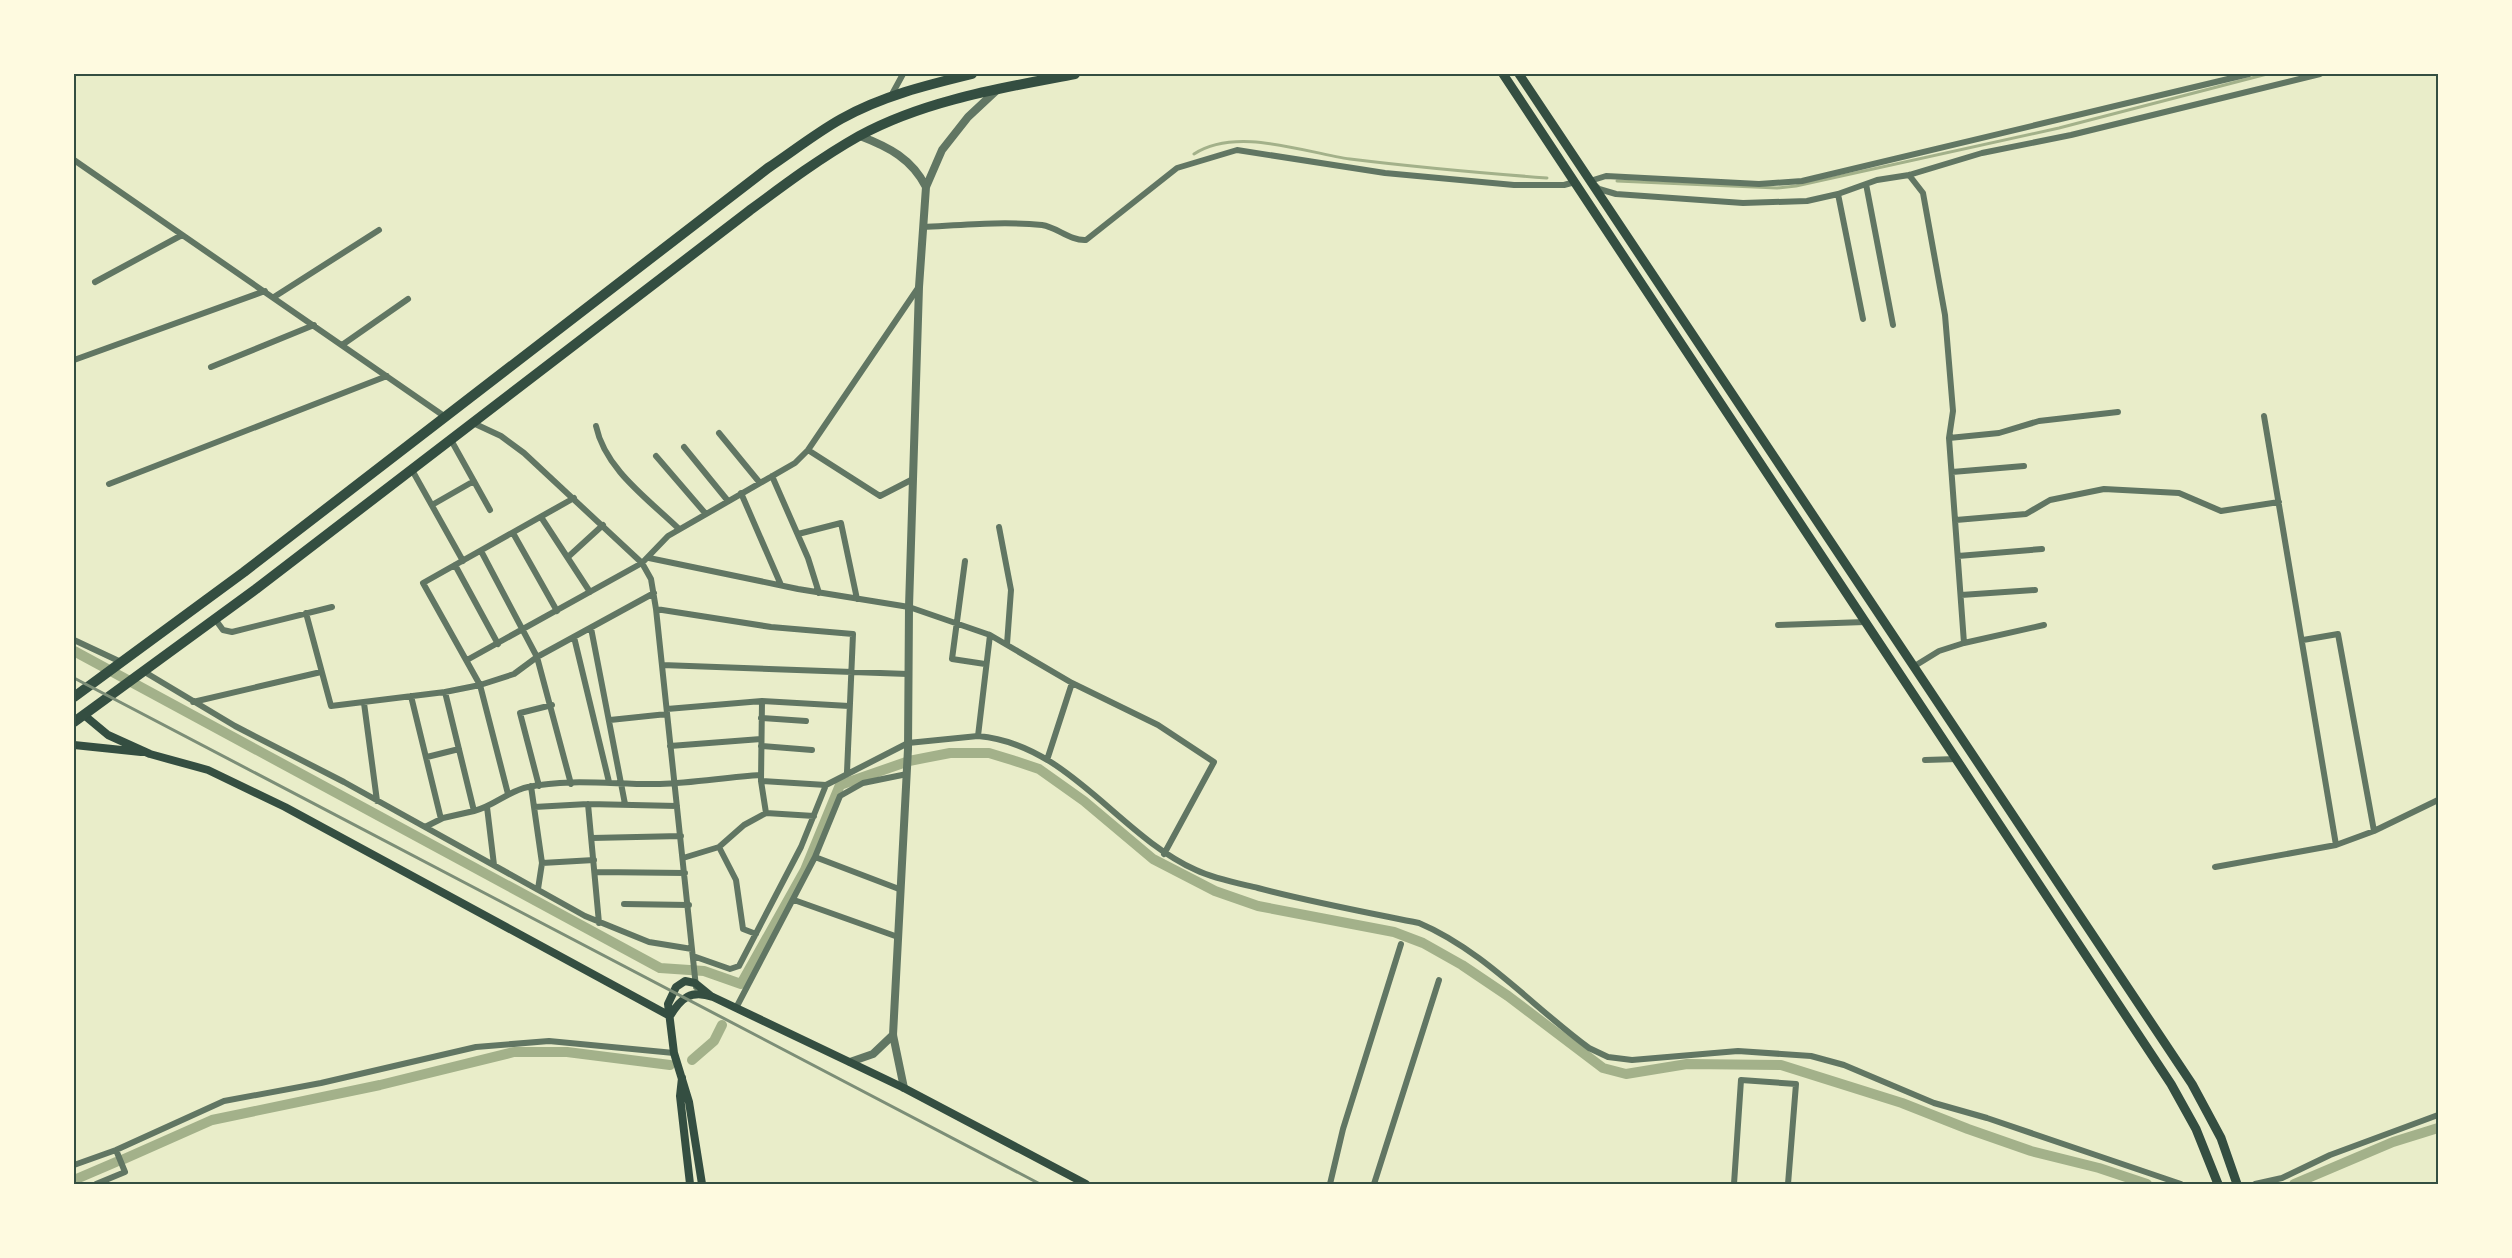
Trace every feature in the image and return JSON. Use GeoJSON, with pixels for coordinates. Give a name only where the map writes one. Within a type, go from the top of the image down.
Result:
{"type":"FeatureCollection","features":[{"type":"Feature","properties":{"kind":"highway"},"geometry":{"type":"LineString","coordinates":[[74,697],[244,572],[768,168],[821,131],[891,96],[972,74]]}},
{"type":"Feature","properties":{"kind":"highway"},"geometry":{"type":"LineString","coordinates":[[74,722],[256,589],[795,176],[860,136],[925,109],[998,89],[1075,74]]}},
{"type":"Feature","properties":{"kind":"highway"},"geometry":{"type":"LineString","coordinates":[[637,269],[650,286]]}},
{"type":"Feature","properties":{"kind":"highway"},"geometry":{"type":"LineString","coordinates":[[244,572],[256,589]]}},
{"type":"Feature","properties":{"kind":"main road"},"geometry":{"type":"LineString","coordinates":[[1503,74],[2120,1005],[2184,1108],[2218,1185]]}},
{"type":"Feature","properties":{"kind":"main road"},"geometry":{"type":"LineString","coordinates":[[1519,74],[2119,973],[2209,1112],[2237,1185]]}},
{"type":"Feature","properties":{"kind":"main road"},"geometry":{"type":"LineString","coordinates":[[1575,182],[1590,181]]}},
{"type":"Feature","properties":{"kind":"main road"},"geometry":{"type":"LineString","coordinates":[[1701,373],[1712,366]]}},
{"type":"Feature","properties":{"kind":"main road"},"geometry":{"type":"LineString","coordinates":[[84,714],[101,731],[150,754],[208,771],[285,807],[670,1016]]}},
{"type":"Feature","properties":{"kind":"main road"},"geometry":{"type":"LineString","coordinates":[[74,745],[150,754]]}},
{"type":"Feature","properties":{"kind":"main road"},"geometry":{"type":"LineString","coordinates":[[2105,982],[2113,980],[2119,973]]}},
{"type":"Feature","properties":{"kind":"main road"},"geometry":{"type":"LineString","coordinates":[[702,1185],[689,1102],[674,1053],[669,1000],[676,987],[695,978],[713,997]]}},
{"type":"Feature","properties":{"kind":"main road"},"geometry":{"type":"LineString","coordinates":[[670,1016],[682,999],[696,993],[713,997],[904,1088],[1086,1185]]}},
{"type":"Feature","properties":{"kind":"main road"},"geometry":{"type":"LineString","coordinates":[[2120,1005],[2126,998],[2134,996]]}},
{"type":"Feature","properties":{"kind":"main road"},"geometry":{"type":"LineString","coordinates":[[682,1078],[680,1096],[690,1185]]}},
{"type":"Feature","properties":{"kind":"street"},"geometry":{"type":"LineString","coordinates":[[891,96],[903,74]]}},
{"type":"Feature","properties":{"kind":"street"},"geometry":{"type":"LineString","coordinates":[[1590,181],[1606,176],[1759,184],[1802,181],[2249,74]]}},
{"type":"Feature","properties":{"kind":"street"},"geometry":{"type":"LineString","coordinates":[[1590,181],[1610,193],[1743,202],[1807,201],[1838,194],[1883,178],[1910,175],[1982,153],[2072,135],[2320,74]]}},
{"type":"Feature","properties":{"kind":"street"},"geometry":{"type":"LineString","coordinates":[[904,1088],[893,1035],[908,746],[909,607],[919,287],[926,187],[942,150],[968,117],[998,89]]}},
{"type":"Feature","properties":{"kind":"street"},"geometry":{"type":"LineString","coordinates":[[860,136],[902,157],[913,166],[926,187]]}},
{"type":"Feature","properties":{"kind":"street"},"geometry":{"type":"LineString","coordinates":[[923,227],[1046,225],[1079,240],[1086,240],[1178,168],[1238,150],[1385,174],[1514,185],[1564,185],[1575,182]]}},
{"type":"Feature","properties":{"kind":"street"},"geometry":{"type":"LineString","coordinates":[[74,160],[444,416]]}},
{"type":"Feature","properties":{"kind":"street"},"geometry":{"type":"LineString","coordinates":[[1910,175],[1923,193],[1945,315],[1953,411],[1949,438],[1964,643]]}},
{"type":"Feature","properties":{"kind":"street"},"geometry":{"type":"LineString","coordinates":[[1866,184],[1893,324]]}},
{"type":"Feature","properties":{"kind":"street"},"geometry":{"type":"LineString","coordinates":[[1838,194],[1863,319]]}},
{"type":"Feature","properties":{"kind":"street"},"geometry":{"type":"LineString","coordinates":[[274,297],[379,230]]}},
{"type":"Feature","properties":{"kind":"street"},"geometry":{"type":"LineString","coordinates":[[95,282],[182,235]]}},
{"type":"Feature","properties":{"kind":"street"},"geometry":{"type":"LineString","coordinates":[[467,660],[642,563],[668,536],[795,464],[808,450],[919,287]]}},
{"type":"Feature","properties":{"kind":"street"},"geometry":{"type":"LineString","coordinates":[[74,360],[265,291]]}},
{"type":"Feature","properties":{"kind":"street"},"geometry":{"type":"LineString","coordinates":[[342,345],[408,299]]}},
{"type":"Feature","properties":{"kind":"street"},"geometry":{"type":"LineString","coordinates":[[211,367],[314,325]]}},
{"type":"Feature","properties":{"kind":"street"},"geometry":{"type":"LineString","coordinates":[[109,484],[387,376]]}},
{"type":"Feature","properties":{"kind":"street"},"geometry":{"type":"LineString","coordinates":[[1949,438],[1999,433],[2038,421],[2118,412]]}},
{"type":"Feature","properties":{"kind":"street"},"geometry":{"type":"LineString","coordinates":[[2264,416],[2336,845]]}},
{"type":"Feature","properties":{"kind":"street"},"geometry":{"type":"LineString","coordinates":[[472,423],[501,436],[574,498],[648,571],[656,609],[689,905],[696,993]]}},
{"type":"Feature","properties":{"kind":"street"},"geometry":{"type":"LineString","coordinates":[[596,426],[599,442],[614,464],[679,529]]}},
{"type":"Feature","properties":{"kind":"street"},"geometry":{"type":"LineString","coordinates":[[719,433],[760,483]]}},
{"type":"Feature","properties":{"kind":"street"},"geometry":{"type":"LineString","coordinates":[[451,440],[490,510]]}},
{"type":"Feature","properties":{"kind":"street"},"geometry":{"type":"LineString","coordinates":[[684,447],[728,501]]}},
{"type":"Feature","properties":{"kind":"street"},"geometry":{"type":"LineString","coordinates":[[808,450],[880,496],[913,479]]}},
{"type":"Feature","properties":{"kind":"street"},"geometry":{"type":"LineString","coordinates":[[656,456],[705,513]]}},
{"type":"Feature","properties":{"kind":"street"},"geometry":{"type":"LineString","coordinates":[[1952,472],[2024,466]]}},
{"type":"Feature","properties":{"kind":"street"},"geometry":{"type":"LineString","coordinates":[[411,470],[463,561]]}},
{"type":"Feature","properties":{"kind":"street"},"geometry":{"type":"LineString","coordinates":[[772,476],[798,534],[819,593]]}},
{"type":"Feature","properties":{"kind":"street"},"geometry":{"type":"LineString","coordinates":[[432,505],[474,481]]}},
{"type":"Feature","properties":{"kind":"street"},"geometry":{"type":"LineString","coordinates":[[1956,520],[2026,514],[2050,500],[2104,489],[2179,493],[2221,512],[2279,502]]}},
{"type":"Feature","properties":{"kind":"street"},"geometry":{"type":"LineString","coordinates":[[741,493],[781,585]]}},
{"type":"Feature","properties":{"kind":"street"},"geometry":{"type":"LineString","coordinates":[[508,794],[480,685],[423,583],[574,498]]}},
{"type":"Feature","properties":{"kind":"street"},"geometry":{"type":"LineString","coordinates":[[541,517],[590,592]]}},
{"type":"Feature","properties":{"kind":"street"},"geometry":{"type":"LineString","coordinates":[[798,534],[841,523],[857,599]]}},
{"type":"Feature","properties":{"kind":"street"},"geometry":{"type":"LineString","coordinates":[[568,557],[603,525]]}},
{"type":"Feature","properties":{"kind":"street"},"geometry":{"type":"LineString","coordinates":[[999,527],[1011,590],[1007,644]]}},
{"type":"Feature","properties":{"kind":"street"},"geometry":{"type":"LineString","coordinates":[[513,533],[556,610]]}},
{"type":"Feature","properties":{"kind":"street"},"geometry":{"type":"LineString","coordinates":[[1958,556],[2042,549]]}},
{"type":"Feature","properties":{"kind":"street"},"geometry":{"type":"LineString","coordinates":[[481,551],[537,657],[572,784]]}},
{"type":"Feature","properties":{"kind":"street"},"geometry":{"type":"LineString","coordinates":[[648,558],[819,593],[909,607],[958,622],[990,635],[1072,683],[1158,725],[1214,762],[1164,854]]}},
{"type":"Feature","properties":{"kind":"street"},"geometry":{"type":"LineString","coordinates":[[965,561],[952,659],[985,664]]}},
{"type":"Feature","properties":{"kind":"street"},"geometry":{"type":"LineString","coordinates":[[455,565],[498,644]]}},
{"type":"Feature","properties":{"kind":"street"},"geometry":{"type":"LineString","coordinates":[[1961,595],[2035,590]]}},
{"type":"Feature","properties":{"kind":"street"},"geometry":{"type":"LineString","coordinates":[[306,613],[331,706],[445,692],[480,685],[514,674],[537,657],[654,593]]}},
{"type":"Feature","properties":{"kind":"street"},"geometry":{"type":"LineString","coordinates":[[215,619],[223,630],[232,632],[332,606]]}},
{"type":"Feature","properties":{"kind":"street"},"geometry":{"type":"LineString","coordinates":[[656,609],[771,627],[853,634],[847,772]]}},
{"type":"Feature","properties":{"kind":"street"},"geometry":{"type":"LineString","coordinates":[[1778,625],[1865,622]]}},
{"type":"Feature","properties":{"kind":"street"},"geometry":{"type":"LineString","coordinates":[[1913,667],[1939,651],[2044,625]]}},
{"type":"Feature","properties":{"kind":"street"},"geometry":{"type":"LineString","coordinates":[[591,628],[623,783],[625,804]]}},
{"type":"Feature","properties":{"kind":"street"},"geometry":{"type":"LineString","coordinates":[[2303,640],[2338,634],[2374,831]]}},
{"type":"Feature","properties":{"kind":"street"},"geometry":{"type":"LineString","coordinates":[[978,736],[990,635]]}},
{"type":"Feature","properties":{"kind":"street"},"geometry":{"type":"LineString","coordinates":[[574,637],[609,782]]}},
{"type":"Feature","properties":{"kind":"street"},"geometry":{"type":"LineString","coordinates":[[74,640],[118,665]]}},
{"type":"Feature","properties":{"kind":"street"},"geometry":{"type":"LineString","coordinates":[[662,664],[908,674]]}},
{"type":"Feature","properties":{"kind":"street"},"geometry":{"type":"LineString","coordinates":[[143,671],[192,702],[599,923],[730,969],[735,968],[745,957],[814,816],[826,785],[847,772],[908,746],[978,736],[1015,742],[1047,760],[1103,800],[1142,838],[1164,854],[1198,871],[1297,898],[1419,923],[1437,931],[1483,962],[1589,1048],[1608,1057],[1655,1060],[1738,1051],[1811,1056],[1844,1065],[1934,1102],[2181,1185]]}},
{"type":"Feature","properties":{"kind":"street"},"geometry":{"type":"LineString","coordinates":[[192,702],[321,672]]}},
{"type":"Feature","properties":{"kind":"street"},"geometry":{"type":"LineString","coordinates":[[1047,760],[1072,683]]}},
{"type":"Feature","properties":{"kind":"street"},"geometry":{"type":"LineString","coordinates":[[445,692],[474,812]]}},
{"type":"Feature","properties":{"kind":"street"},"geometry":{"type":"LineString","coordinates":[[411,696],[441,819]]}},
{"type":"Feature","properties":{"kind":"street"},"geometry":{"type":"LineString","coordinates":[[610,720],[667,711],[762,701],[849,706]]}},
{"type":"Feature","properties":{"kind":"street"},"geometry":{"type":"LineString","coordinates":[[762,701],[761,778],[766,813]]}},
{"type":"Feature","properties":{"kind":"street"},"geometry":{"type":"LineString","coordinates":[[364,703],[377,801]]}},
{"type":"Feature","properties":{"kind":"street"},"geometry":{"type":"LineString","coordinates":[[538,889],[542,863],[534,807],[535,786],[520,713],[552,705]]}},
{"type":"Feature","properties":{"kind":"street"},"geometry":{"type":"LineString","coordinates":[[761,718],[806,721]]}},
{"type":"Feature","properties":{"kind":"street"},"geometry":{"type":"LineString","coordinates":[[670,746],[761,743],[812,750]]}},
{"type":"Feature","properties":{"kind":"street"},"geometry":{"type":"LineString","coordinates":[[427,757],[459,749]]}},
{"type":"Feature","properties":{"kind":"street"},"geometry":{"type":"LineString","coordinates":[[1925,760],[1957,759]]}},
{"type":"Feature","properties":{"kind":"street"},"geometry":{"type":"LineString","coordinates":[[736,1008],[794,900],[815,857],[840,796],[863,783],[907,771]]}},
{"type":"Feature","properties":{"kind":"street"},"geometry":{"type":"LineString","coordinates":[[425,827],[441,819],[474,812],[508,794],[535,786],[609,782],[675,783],[761,778],[826,785]]}},
{"type":"Feature","properties":{"kind":"street"},"geometry":{"type":"LineString","coordinates":[[2215,867],[2336,845],[2374,831],[2439,800]]}},
{"type":"Feature","properties":{"kind":"street"},"geometry":{"type":"LineString","coordinates":[[534,807],[588,804],[677,806]]}},
{"type":"Feature","properties":{"kind":"street"},"geometry":{"type":"LineString","coordinates":[[588,804],[599,923]]}},
{"type":"Feature","properties":{"kind":"street"},"geometry":{"type":"LineString","coordinates":[[487,807],[494,865]]}},
{"type":"Feature","properties":{"kind":"street"},"geometry":{"type":"LineString","coordinates":[[683,858],[719,847],[744,825],[766,813],[773,812],[796,817],[814,816]]}},
{"type":"Feature","properties":{"kind":"street"},"geometry":{"type":"LineString","coordinates":[[592,838],[681,836]]}},
{"type":"Feature","properties":{"kind":"street"},"geometry":{"type":"LineString","coordinates":[[719,847],[736,879],[743,929],[756,934]]}},
{"type":"Feature","properties":{"kind":"street"},"geometry":{"type":"LineString","coordinates":[[815,857],[899,889]]}},
{"type":"Feature","properties":{"kind":"street"},"geometry":{"type":"LineString","coordinates":[[542,863],[594,860]]}},
{"type":"Feature","properties":{"kind":"street"},"geometry":{"type":"LineString","coordinates":[[596,872],[685,873]]}},
{"type":"Feature","properties":{"kind":"street"},"geometry":{"type":"LineString","coordinates":[[794,900],[898,937]]}},
{"type":"Feature","properties":{"kind":"street"},"geometry":{"type":"LineString","coordinates":[[624,904],[689,905]]}},
{"type":"Feature","properties":{"kind":"street"},"geometry":{"type":"LineString","coordinates":[[1330,1185],[1343,1129],[1401,944]]}},
{"type":"Feature","properties":{"kind":"street"},"geometry":{"type":"LineString","coordinates":[[1374,1185],[1439,980]]}},
{"type":"Feature","properties":{"kind":"street"},"geometry":{"type":"LineString","coordinates":[[850,1062],[873,1054],[893,1035]]}},
{"type":"Feature","properties":{"kind":"street"},"geometry":{"type":"LineString","coordinates":[[74,1165],[116,1150],[224,1101],[321,1083],[476,1047],[549,1041],[674,1053]]}},
{"type":"Feature","properties":{"kind":"street"},"geometry":{"type":"LineString","coordinates":[[1734,1185],[1741,1080],[1796,1084],[1788,1185]]}},
{"type":"Feature","properties":{"kind":"street"},"geometry":{"type":"LineString","coordinates":[[2255,1185],[2276,1180],[2330,1155],[2439,1115]]}},
{"type":"Feature","properties":{"kind":"street"},"geometry":{"type":"LineString","coordinates":[[96,1185],[125,1172],[116,1150]]}},
{"type":"Feature","properties":{"kind":"waterway"},"geometry":{"type":"LineString","coordinates":[[1617,181],[1777,188],[1796,186],[2059,128],[2267,74]]}},
{"type":"Feature","properties":{"kind":"waterway"},"geometry":{"type":"LineString","coordinates":[[1194,154],[1211,146],[1230,142],[1251,142],[1293,147],[1350,159],[1547,178]]}},
{"type":"Feature","properties":{"kind":"waterway"},"geometry":{"type":"LineString","coordinates":[[74,651],[660,968],[704,971],[741,984],[805,870],[840,785],[909,761],[950,753],[989,753],[1039,769],[1084,801],[1153,859],[1215,891],[1258,906],[1394,932],[1423,943],[1462,965],[1508,996],[1603,1068],[1626,1074],[1687,1064],[1781,1065],[1902,1103],[2031,1151],[2099,1168],[2147,1184]]}},
{"type":"Feature","properties":{"kind":"waterway"},"geometry":{"type":"LineString","coordinates":[[692,1060],[714,1041],[722,1025]]}},
{"type":"Feature","properties":{"kind":"waterway"},"geometry":{"type":"LineString","coordinates":[[124,1159],[212,1120],[380,1085],[514,1052],[567,1052],[670,1065]]}},
{"type":"Feature","properties":{"kind":"waterway"},"geometry":{"type":"LineString","coordinates":[[2294,1184],[2393,1142],[2438,1128]]}},
{"type":"Feature","properties":{"kind":"waterway"},"geometry":{"type":"LineString","coordinates":[[74,1180],[116,1162]]}},
{"type":"Feature","properties":{"kind":"railway"},"geometry":{"type":"LineString","coordinates":[[74,678],[1040,1184]]}}]}
